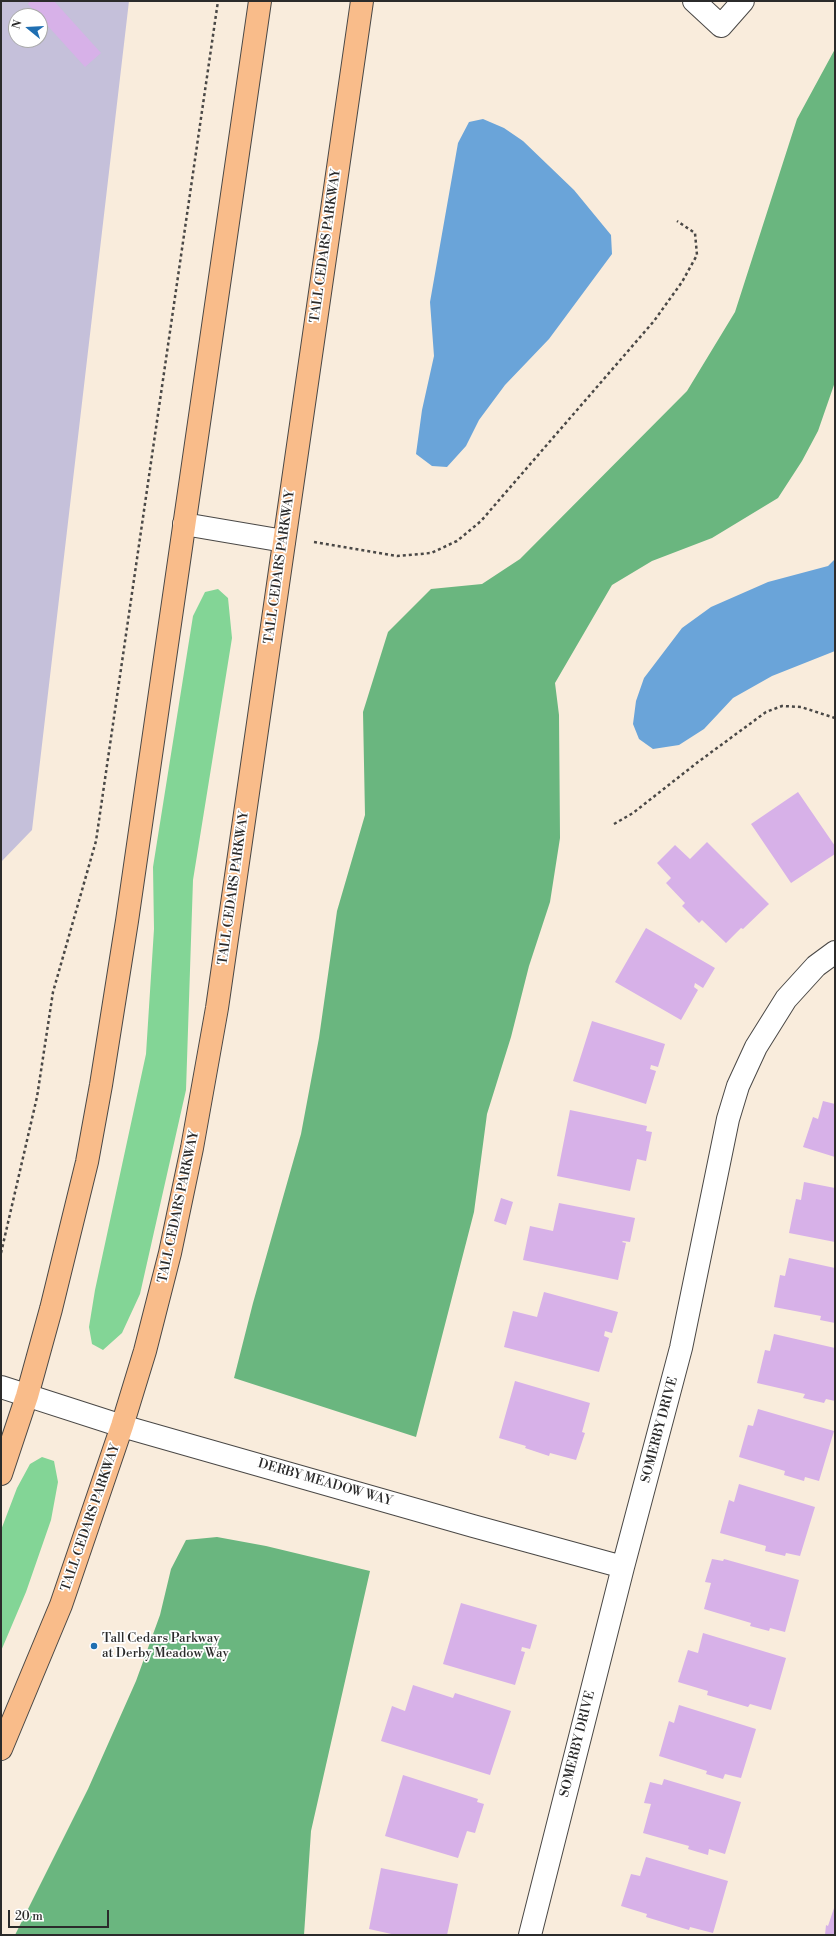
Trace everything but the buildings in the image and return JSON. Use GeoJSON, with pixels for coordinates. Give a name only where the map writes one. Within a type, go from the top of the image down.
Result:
{"type":"FeatureCollection","features":[{"type":"Feature","properties":{"kind":"main road"},"geometry":{"type":"LineString","coordinates":[[1,1474],[27,1396],[51,1308],[87,1162],[101,1085],[126,928],[260,1]]}},
{"type":"Feature","properties":{"kind":"main road","name":"TALL CEDARS PARKWAY"},"geometry":{"type":"LineString","coordinates":[[1,1749],[61,1605],[122,1426],[156,1306],[192,1148],[217,1008],[362,1]]}},
{"type":"Feature","properties":{"kind":"street"},"geometry":{"type":"LineString","coordinates":[[694,1],[722,26],[743,1]]}},
{"type":"Feature","properties":{"kind":"street"},"geometry":{"type":"LineString","coordinates":[[184,524],[284,541]]}},
{"type":"Feature","properties":{"kind":"street","name":"SOMERBY DRIVE"},"geometry":{"type":"LineString","coordinates":[[530,1935],[681,1348],[728,1120],[738,1086],[756,1047],[786,999],[816,966],[835,952]]}},
{"type":"Feature","properties":{"kind":"street","name":"DERBY MEADOW WAY"},"geometry":{"type":"LineString","coordinates":[[1,1388],[122,1426],[473,1526],[624,1567]]}},
{"type":"Feature","properties":{"kind":"path"},"geometry":{"type":"LineString","coordinates":[[1,1253],[37,1097],[53,992],[96,841],[218,1]]}},
{"type":"Feature","properties":{"kind":"path"},"geometry":{"type":"LineString","coordinates":[[284,541],[320,543],[397,556],[431,553],[457,541],[481,521],[654,321],[682,282],[697,255],[695,233],[677,221]]}},
{"type":"Feature","properties":{"kind":"path"},"geometry":{"type":"LineString","coordinates":[[614,824],[633,813],[698,762],[766,712],[782,706],[801,707],[835,718]]}},
{"type":"Feature","properties":{"kind":"shaded area"},"geometry":{"type":"Polygon","coordinates":[[[1,1],[129,1],[32,830],[1,862],[1,1]]]}},
{"type":"Feature","properties":{"kind":"green space"},"geometry":{"type":"Polygon","coordinates":[[[835,49],[835,382],[818,431],[802,461],[778,498],[712,538],[652,561],[612,585],[555,683],[559,715],[560,838],[550,902],[529,966],[511,1037],[487,1114],[474,1212],[416,1437],[234,1378],[253,1303],[301,1134],[319,1038],[337,911],[365,815],[363,712],[388,632],[431,589],[482,584],[520,559],[687,391],[735,312],[797,119],[835,49]]]}},
{"type":"Feature","properties":{"kind":"green space"},"geometry":{"type":"Polygon","coordinates":[[[218,589],[228,598],[232,638],[193,880],[186,1090],[140,1294],[122,1333],[103,1350],[92,1344],[89,1327],[95,1290],[146,1054],[154,929],[153,867],[193,616],[205,592],[218,589]]]}},
{"type":"Feature","properties":{"kind":"green space"},"geometry":{"type":"Polygon","coordinates":[[[42,1457],[54,1461],[58,1482],[51,1520],[26,1592],[1,1651],[1,1530],[17,1488],[30,1464],[42,1457]]]}},
{"type":"Feature","properties":{"kind":"green space"},"geometry":{"type":"Polygon","coordinates":[[[217,1537],[266,1546],[370,1571],[311,1831],[304,1935],[15,1935],[88,1789],[136,1681],[160,1615],[171,1569],[186,1540],[217,1537]]]}},
{"type":"Feature","properties":{"kind":"water"},"geometry":{"type":"Polygon","coordinates":[[[483,119],[504,128],[523,141],[574,190],[611,235],[612,254],[549,339],[505,385],[479,420],[466,446],[447,467],[432,466],[416,454],[422,410],[434,356],[430,302],[458,143],[469,122],[483,119]]]}},
{"type":"Feature","properties":{"kind":"water"},"geometry":{"type":"Polygon","coordinates":[[[835,559],[835,651],[772,676],[733,698],[704,729],[679,745],[653,749],[639,739],[633,724],[636,701],[644,678],[682,628],[711,607],[768,582],[828,566],[835,559]]]}},
{"type":"Feature","properties":{"kind":"place","name":"Tall Cedars Parkway at Derby Meadow Way"},"geometry":{"type":"Point","coordinates":[94,1646]}}]}
